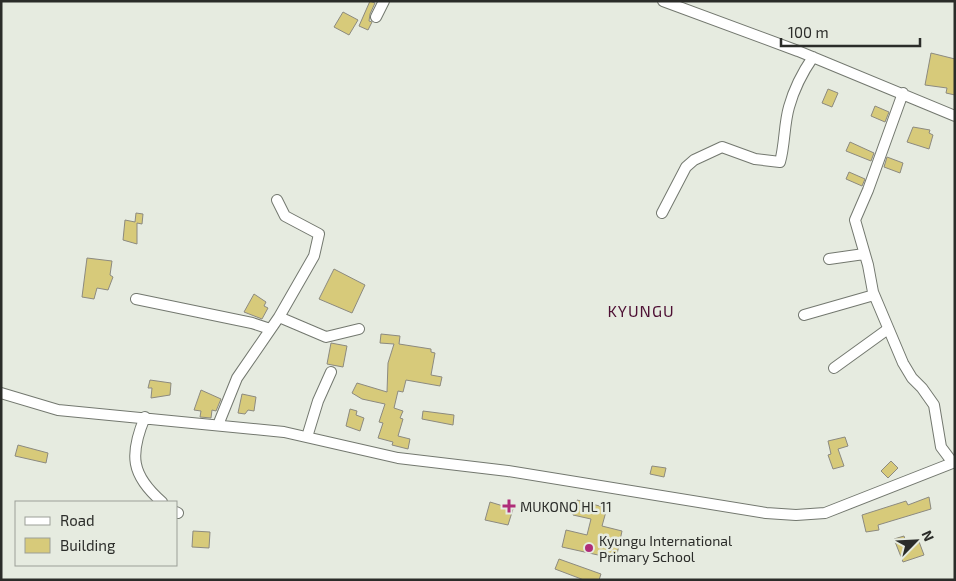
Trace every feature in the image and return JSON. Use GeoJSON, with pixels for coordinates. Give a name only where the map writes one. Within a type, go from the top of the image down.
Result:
{"type":"FeatureCollection","features":[{"type":"Feature","properties":{"kind":"street"},"geometry":{"type":"LineString","coordinates":[[376,17],[384,1]]}},
{"type":"Feature","properties":{"kind":"street"},"geometry":{"type":"LineString","coordinates":[[663,1],[903,93],[955,116]]}},
{"type":"Feature","properties":{"kind":"street"},"geometry":{"type":"LineString","coordinates":[[662,213],[686,167],[694,160],[722,146],[755,158],[780,162],[784,148],[788,108],[800,77],[813,58]]}},
{"type":"Feature","properties":{"kind":"street"},"geometry":{"type":"LineString","coordinates":[[1,393],[58,410],[284,432],[398,458],[508,471],[681,498],[720,506],[796,515],[825,513],[954,463],[941,447],[934,405],[912,378],[874,295],[855,220],[868,190],[903,93]]}},
{"type":"Feature","properties":{"kind":"street"},"geometry":{"type":"LineString","coordinates":[[218,425],[234,385],[279,317],[314,256],[319,234],[286,216],[277,200]]}},
{"type":"Feature","properties":{"kind":"street"},"geometry":{"type":"LineString","coordinates":[[829,259],[864,254]]}},
{"type":"Feature","properties":{"kind":"street"},"geometry":{"type":"LineString","coordinates":[[804,315],[874,295]]}},
{"type":"Feature","properties":{"kind":"street"},"geometry":{"type":"LineString","coordinates":[[136,299],[252,323],[270,330]]}},
{"type":"Feature","properties":{"kind":"street"},"geometry":{"type":"LineString","coordinates":[[279,317],[326,337],[359,329]]}},
{"type":"Feature","properties":{"kind":"street"},"geometry":{"type":"LineString","coordinates":[[834,368],[888,329]]}},
{"type":"Feature","properties":{"kind":"street"},"geometry":{"type":"LineString","coordinates":[[306,437],[318,401],[331,372]]}},
{"type":"Feature","properties":{"kind":"street"},"geometry":{"type":"LineString","coordinates":[[145,418],[138,433],[134,457],[140,479],[161,501]]}},
{"type":"Feature","properties":{"kind":"building"},"geometry":{"type":"Polygon","coordinates":[[[370,1],[375,3],[370,14],[369,21],[372,22],[368,30],[359,26],[370,1]]]}},
{"type":"Feature","properties":{"kind":"building"},"geometry":{"type":"Polygon","coordinates":[[[343,12],[358,20],[349,35],[334,27],[343,12]]]}},
{"type":"Feature","properties":{"kind":"building"},"geometry":{"type":"Polygon","coordinates":[[[931,53],[955,59],[955,95],[946,93],[947,88],[925,85],[931,53]]]}},
{"type":"Feature","properties":{"kind":"building"},"geometry":{"type":"Polygon","coordinates":[[[828,89],[838,93],[832,107],[822,103],[828,89]]]}},
{"type":"Feature","properties":{"kind":"building"},"geometry":{"type":"Polygon","coordinates":[[[875,106],[889,112],[885,122],[871,116],[875,106]]]}},
{"type":"Feature","properties":{"kind":"building"},"geometry":{"type":"Polygon","coordinates":[[[913,127],[930,130],[929,133],[933,135],[929,149],[907,142],[913,127]]]}},
{"type":"Feature","properties":{"kind":"building"},"geometry":{"type":"Polygon","coordinates":[[[850,142],[874,153],[871,161],[846,151],[850,142]]]}},
{"type":"Feature","properties":{"kind":"building"},"geometry":{"type":"Polygon","coordinates":[[[887,157],[903,163],[900,173],[884,167],[887,157]]]}},
{"type":"Feature","properties":{"kind":"building"},"geometry":{"type":"Polygon","coordinates":[[[849,172],[865,179],[862,186],[846,179],[849,172]]]}},
{"type":"Feature","properties":{"kind":"building"},"geometry":{"type":"Polygon","coordinates":[[[136,213],[143,214],[142,224],[137,223],[137,244],[123,240],[125,220],[135,222],[136,213]]]}},
{"type":"Feature","properties":{"kind":"building"},"geometry":{"type":"Polygon","coordinates":[[[87,258],[112,261],[110,275],[113,277],[108,290],[97,288],[94,299],[82,297],[87,258]]]}},
{"type":"Feature","properties":{"kind":"building"},"geometry":{"type":"Polygon","coordinates":[[[334,269],[365,285],[352,313],[319,299],[334,269]]]}},
{"type":"Feature","properties":{"kind":"building"},"geometry":{"type":"Polygon","coordinates":[[[254,294],[266,302],[264,306],[268,308],[262,319],[244,312],[254,294]]]}},
{"type":"Feature","properties":{"kind":"building"},"geometry":{"type":"Polygon","coordinates":[[[381,334],[400,336],[399,344],[431,349],[431,352],[435,353],[431,375],[442,377],[440,386],[406,380],[403,392],[398,391],[394,408],[403,411],[400,418],[403,419],[398,436],[410,439],[408,449],[392,445],[393,442],[378,438],[383,423],[379,422],[385,404],[362,399],[352,393],[357,383],[387,392],[388,363],[394,344],[380,343],[381,334]]]}},
{"type":"Feature","properties":{"kind":"building"},"geometry":{"type":"Polygon","coordinates":[[[331,343],[347,346],[343,367],[327,364],[331,343]]]}},
{"type":"Feature","properties":{"kind":"building"},"geometry":{"type":"Polygon","coordinates":[[[150,380],[171,383],[170,395],[151,398],[152,388],[148,388],[150,380]]]}},
{"type":"Feature","properties":{"kind":"building"},"geometry":{"type":"Polygon","coordinates":[[[201,390],[221,399],[216,411],[212,410],[211,418],[200,417],[201,411],[194,410],[201,390]]]}},
{"type":"Feature","properties":{"kind":"building"},"geometry":{"type":"Polygon","coordinates":[[[242,394],[256,397],[254,411],[248,410],[245,414],[238,413],[242,394]]]}},
{"type":"Feature","properties":{"kind":"building"},"geometry":{"type":"Polygon","coordinates":[[[350,409],[357,411],[356,415],[364,418],[360,431],[346,426],[350,409]]]}},
{"type":"Feature","properties":{"kind":"building"},"geometry":{"type":"Polygon","coordinates":[[[423,411],[454,415],[453,425],[422,419],[423,411]]]}},
{"type":"Feature","properties":{"kind":"building"},"geometry":{"type":"Polygon","coordinates":[[[845,437],[848,446],[838,449],[844,466],[833,469],[828,455],[831,454],[828,441],[845,437]]]}},
{"type":"Feature","properties":{"kind":"building"},"geometry":{"type":"Polygon","coordinates":[[[18,445],[48,453],[46,463],[15,456],[18,445]]]}},
{"type":"Feature","properties":{"kind":"building"},"geometry":{"type":"Polygon","coordinates":[[[891,461],[898,468],[888,478],[881,471],[891,461]]]}},
{"type":"Feature","properties":{"kind":"building"},"geometry":{"type":"Polygon","coordinates":[[[652,466],[666,468],[664,477],[650,474],[652,466]]]}},
{"type":"Feature","properties":{"kind":"building"},"geometry":{"type":"Polygon","coordinates":[[[929,497],[931,509],[878,525],[879,530],[866,532],[862,515],[906,501],[908,505],[929,497]]]}},
{"type":"Feature","properties":{"kind":"building"},"geometry":{"type":"Polygon","coordinates":[[[577,500],[607,508],[602,526],[622,531],[616,559],[562,547],[566,530],[587,535],[591,519],[573,515],[577,500]]]}},
{"type":"Feature","properties":{"kind":"building"},"geometry":{"type":"Polygon","coordinates":[[[490,502],[513,509],[508,525],[485,520],[490,502]]]}},
{"type":"Feature","properties":{"kind":"building"},"geometry":{"type":"Polygon","coordinates":[[[193,531],[210,532],[209,548],[192,547],[193,531]]]}},
{"type":"Feature","properties":{"kind":"building"},"geometry":{"type":"Polygon","coordinates":[[[904,536],[906,543],[918,539],[924,555],[903,562],[894,539],[904,536]]]}},
{"type":"Feature","properties":{"kind":"building"},"geometry":{"type":"Polygon","coordinates":[[[559,559],[601,574],[599,580],[584,580],[555,569],[559,559]]]}},
{"type":"Feature","properties":{"kind":"place","name":"MUKONO HL 11"},"geometry":{"type":"Point","coordinates":[509,506]}},
{"type":"Feature","properties":{"kind":"place","name":"Kyungu International Primary School"},"geometry":{"type":"Point","coordinates":[589,548]}},
{"type":"Feature","properties":{"kind":"district","name":"KYUNGU"},"geometry":{"type":"Point","coordinates":[641,310]}}]}
